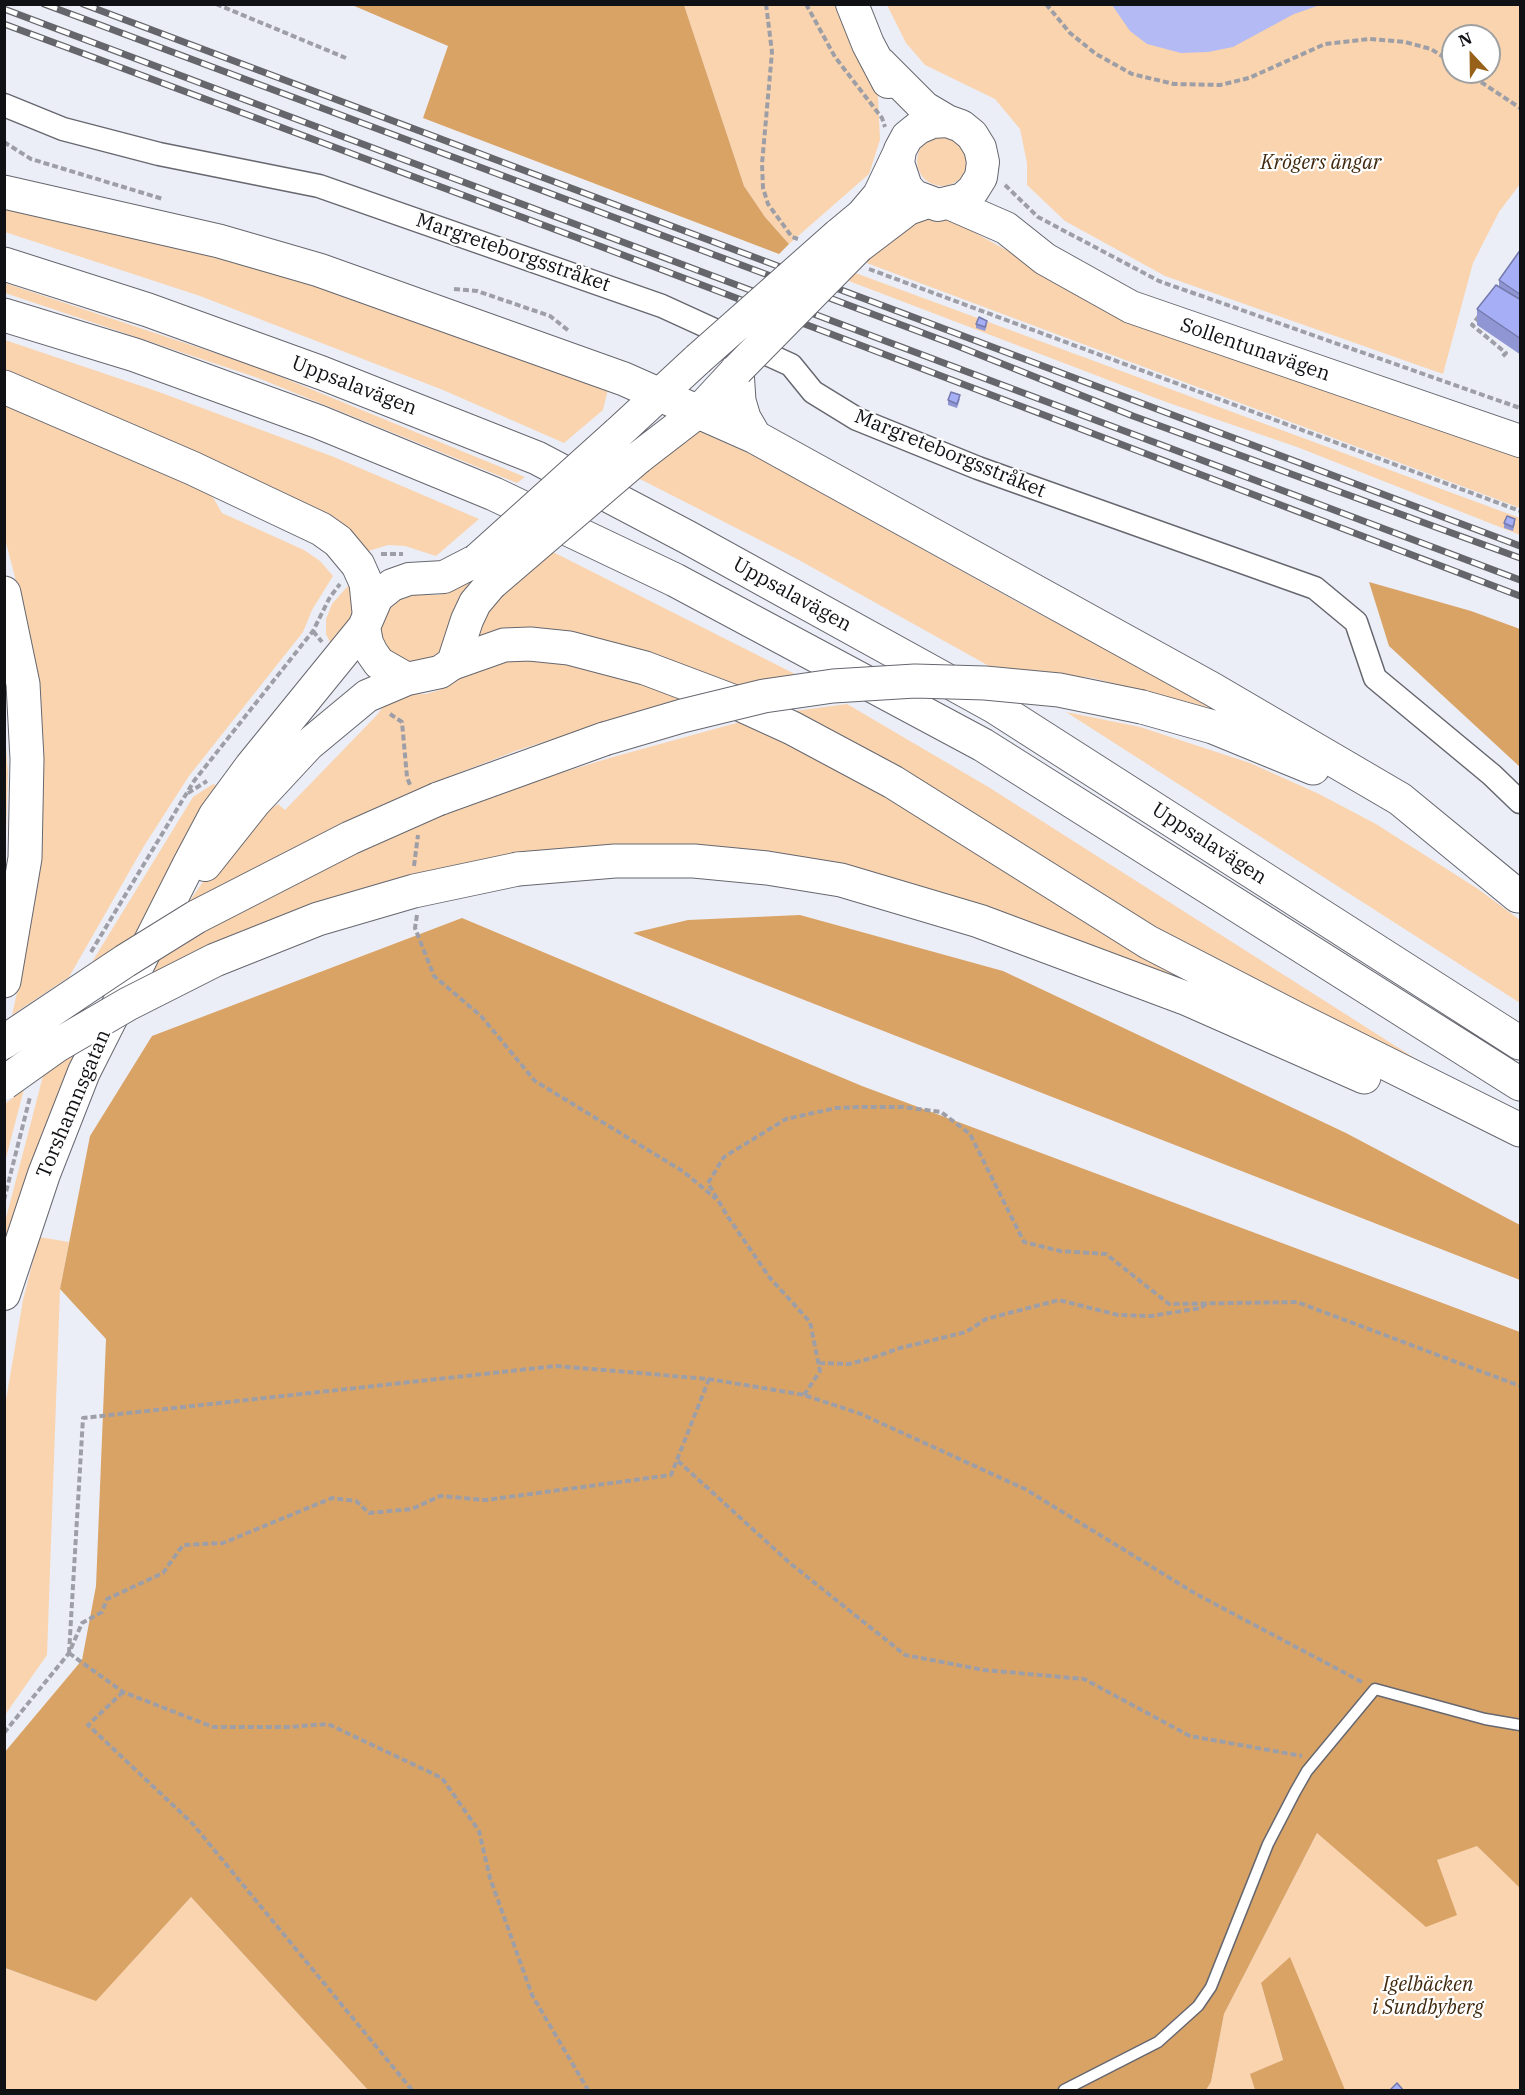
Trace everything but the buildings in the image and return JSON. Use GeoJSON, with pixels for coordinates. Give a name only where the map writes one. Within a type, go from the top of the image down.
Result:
{"type":"FeatureCollection","features":[{"type":"Feature","properties":{"kind":"highway"},"geometry":{"type":"LineString","coordinates":[[4,192],[219,241],[319,270],[451,315],[660,394],[755,437],[1212,689],[1400,799],[1519,897]]}},
{"type":"Feature","properties":{"kind":"highway","name":"Uppsalavägen"},"geometry":{"type":"LineString","coordinates":[[4,264],[170,318],[322,373],[537,458],[687,537],[995,707],[1521,1043]]}},
{"type":"Feature","properties":{"kind":"highway","name":"Uppsalavägen"},"geometry":{"type":"LineString","coordinates":[[4,315],[135,355],[319,422],[494,494],[675,580],[983,745],[1521,1084]]}},
{"type":"Feature","properties":{"kind":"highway"},"geometry":{"type":"LineString","coordinates":[[737,370],[739,401],[744,418],[755,437]]}},
{"type":"Feature","properties":{"kind":"highway"},"geometry":{"type":"LineString","coordinates":[[4,387],[192,468],[321,529],[338,541],[358,565],[366,583],[366,619]]}},
{"type":"Feature","properties":{"kind":"highway"},"geometry":{"type":"LineString","coordinates":[[4,593],[23,684],[27,759],[25,858],[4,981]]}},
{"type":"Feature","properties":{"kind":"highway"},"geometry":{"type":"LineString","coordinates":[[453,663],[504,645],[530,644],[569,648],[645,668],[735,702],[792,728],[893,782],[1148,942],[1521,1130]]}},
{"type":"Feature","properties":{"kind":"highway"},"geometry":{"type":"LineString","coordinates":[[4,1042],[124,961],[196,917],[350,838],[438,799],[604,739],[682,716],[764,696],[833,686],[915,681],[985,683],[1059,690],[1142,708],[1213,727],[1293,758],[1357,790],[1519,897]]}},
{"type":"Feature","properties":{"kind":"highway"},"geometry":{"type":"LineString","coordinates":[[4,1083],[56,1046],[128,1004],[215,960],[318,919],[403,894],[519,869],[615,861],[694,861],[767,868],[841,880],[979,921],[1185,998],[1342,1066],[1521,1151]]}},
{"type":"Feature","properties":{"kind":"street","name":"Sollentunavägen"},"geometry":{"type":"LineString","coordinates":[[852,4],[868,44],[880,63],[904,117],[899,142],[899,169],[906,187],[938,203],[1006,228],[1045,259],[1131,307],[1521,441]]}},
{"type":"Feature","properties":{"kind":"street","name":"Sollentunavägen"},"geometry":{"type":"LineString","coordinates":[[880,63],[925,108],[947,122],[960,126],[972,135],[992,177],[985,192],[1006,228]]}},
{"type":"Feature","properties":{"kind":"street","name":"Margreteborgsstråket"},"geometry":{"type":"LineString","coordinates":[[4,105],[74,132],[159,153],[319,186],[662,306],[791,365],[813,392],[857,419],[978,468],[1315,588],[1356,622],[1376,678],[1521,802]]}},
{"type":"Feature","properties":{"kind":"street"},"geometry":{"type":"LineString","coordinates":[[484,572],[699,411],[767,336],[853,249],[862,215],[879,195],[899,142],[925,125],[947,122]]}},
{"type":"Feature","properties":{"kind":"street"},"geometry":{"type":"LineString","coordinates":[[453,663],[467,620],[476,603],[484,572],[618,433],[698,359],[908,208],[938,203],[973,190],[992,177]]}},
{"type":"Feature","properties":{"kind":"street","name":"Torshamnsgatan"},"geometry":{"type":"LineString","coordinates":[[4,1294],[44,1174],[84,1072],[215,815],[366,619],[377,597],[392,585],[409,579],[484,572]]}},
{"type":"Feature","properties":{"kind":"street"},"geometry":{"type":"LineString","coordinates":[[366,619],[367,643],[379,663],[407,679]]}},
{"type":"Feature","properties":{"kind":"street","name":"Torshamnsgatan"},"geometry":{"type":"LineString","coordinates":[[162,921],[255,802],[308,746],[367,696],[407,679],[440,672],[453,663]]}},
{"type":"Feature","properties":{"kind":"lane"},"geometry":{"type":"LineString","coordinates":[[1064,2091],[1158,2042],[1198,2006],[1211,1987],[1268,1844],[1295,1792],[1317,1759],[1376,1689],[1485,1719],[1521,1725]]}},
{"type":"Feature","properties":{"kind":"path"},"geometry":{"type":"LineString","coordinates":[[216,4],[346,58]]}},
{"type":"Feature","properties":{"kind":"path"},"geometry":{"type":"LineString","coordinates":[[766,4],[772,52],[762,164],[763,188],[768,204],[778,218],[792,237],[802,241]]}},
{"type":"Feature","properties":{"kind":"path"},"geometry":{"type":"LineString","coordinates":[[806,4],[835,57],[899,142]]}},
{"type":"Feature","properties":{"kind":"path"},"geometry":{"type":"LineString","coordinates":[[1046,4],[1070,33],[1096,54],[1132,74],[1174,84],[1220,85],[1239,80],[1325,44],[1369,39],[1405,42],[1431,49],[1441,55]]}},
{"type":"Feature","properties":{"kind":"path"},"geometry":{"type":"LineString","coordinates":[[1484,84],[1521,108]]}},
{"type":"Feature","properties":{"kind":"path"},"geometry":{"type":"LineString","coordinates":[[992,177],[1038,217],[1159,281],[1521,408]]}},
{"type":"Feature","properties":{"kind":"path"},"geometry":{"type":"LineString","coordinates":[[853,249],[1521,512]]}},
{"type":"Feature","properties":{"kind":"path"},"geometry":{"type":"LineString","coordinates":[[1485,308],[1472,325],[1506,353],[1502,357]]}},
{"type":"Feature","properties":{"kind":"path"},"geometry":{"type":"LineString","coordinates":[[286,665],[287,674]]}},
{"type":"Feature","properties":{"kind":"path"},"geometry":{"type":"LineString","coordinates":[[417,911],[415,928],[434,976],[481,1016],[535,1081],[684,1172],[719,1202]]}},
{"type":"Feature","properties":{"kind":"path"},"geometry":{"type":"LineString","coordinates":[[804,1395],[820,1371],[810,1322],[770,1278],[708,1183],[724,1157],[786,1119],[836,1108],[860,1107],[903,1107],[941,1112],[970,1134],[1024,1242],[1060,1251],[1106,1254],[1168,1304],[1297,1302],[1521,1386]]}},
{"type":"Feature","properties":{"kind":"path"},"geometry":{"type":"LineString","coordinates":[[819,1363],[849,1364],[900,1348],[966,1332],[986,1319],[1059,1300],[1109,1313],[1151,1317],[1202,1308],[1207,1303]]}},
{"type":"Feature","properties":{"kind":"path"},"geometry":{"type":"LineString","coordinates":[[69,1653],[83,1418],[556,1366],[709,1379],[804,1395],[861,1414],[1025,1490],[1197,1594],[1376,1689]]}},
{"type":"Feature","properties":{"kind":"path"},"geometry":{"type":"LineString","coordinates":[[4,1733],[69,1653],[82,1623],[102,1612],[107,1599],[163,1573],[183,1545],[223,1543],[332,1498],[356,1501],[369,1513],[412,1509],[441,1496],[486,1500],[670,1475],[678,1461],[709,1379]]}},
{"type":"Feature","properties":{"kind":"path"},"geometry":{"type":"LineString","coordinates":[[678,1461],[790,1564],[905,1655],[984,1670],[1084,1679],[1190,1736],[1317,1759]]}},
{"type":"Feature","properties":{"kind":"path"},"geometry":{"type":"LineString","coordinates":[[69,1653],[123,1692],[213,1727],[289,1727],[328,1724],[442,1778],[479,1831],[490,1878],[532,1995],[588,2091]]}},
{"type":"Feature","properties":{"kind":"path"},"geometry":{"type":"LineString","coordinates":[[123,1692],[88,1725],[192,1823],[412,2091]]}},
{"type":"Feature","properties":{"kind":"green space"},"geometry":{"type":"Polygon","coordinates":[[[684,5],[840,5],[854,44],[878,95],[880,140],[869,174],[789,244],[765,217],[744,186],[684,5]]]}},
{"type":"Feature","properties":{"kind":"green space","name":"Krögers ängar"},"geometry":{"type":"Polygon","coordinates":[[[887,5],[1520,5],[1520,184],[1499,212],[1473,263],[1443,374],[1165,276],[1065,221],[1027,185],[1027,163],[1020,129],[995,99],[925,65],[906,43],[887,5]]]}},
{"type":"Feature","properties":{"kind":"green space"},"geometry":{"type":"Polygon","coordinates":[[[942,136],[960,143],[967,161],[960,179],[942,186],[924,179],[917,161],[924,143],[942,136]]]}},
{"type":"Feature","properties":{"kind":"green space"},"geometry":{"type":"Polygon","coordinates":[[[5,202],[240,257],[608,389],[603,410],[564,443],[443,390],[200,296],[5,232],[5,202]]]}},
{"type":"Feature","properties":{"kind":"green space"},"geometry":{"type":"Polygon","coordinates":[[[925,215],[961,225],[1017,256],[1074,294],[1129,322],[1520,454],[1520,508],[864,262],[925,215]]]}},
{"type":"Feature","properties":{"kind":"green space"},"geometry":{"type":"Polygon","coordinates":[[[850,271],[1520,518],[1520,535],[1297,447],[1166,402],[841,278],[850,271]]]}},
{"type":"Feature","properties":{"kind":"green space"},"geometry":{"type":"Polygon","coordinates":[[[5,283],[257,367],[525,477],[517,483],[258,378],[5,293],[5,283]]]}},
{"type":"Feature","properties":{"kind":"green space"},"geometry":{"type":"Polygon","coordinates":[[[5,340],[159,392],[334,457],[479,519],[436,556],[405,546],[388,545],[362,553],[5,375],[5,340]]]}},
{"type":"Feature","properties":{"kind":"green space"},"geometry":{"type":"Polygon","coordinates":[[[4,398],[201,487],[214,499],[222,513],[304,550],[320,561],[333,576],[312,610],[303,632],[189,776],[144,846],[69,977],[12,1015],[26,952],[36,880],[25,615],[5,539],[4,398]]]}},
{"type":"Feature","properties":{"kind":"green space"},"geometry":{"type":"Polygon","coordinates":[[[694,429],[757,457],[1030,609],[1219,707],[1219,710],[1092,678],[989,666],[797,559],[636,477],[694,429]]]}},
{"type":"Feature","properties":{"kind":"green space"},"geometry":{"type":"Polygon","coordinates":[[[551,551],[795,674],[730,686],[475,642],[481,622],[491,605],[551,551]]]}},
{"type":"Feature","properties":{"kind":"green space"},"geometry":{"type":"Polygon","coordinates":[[[475,574],[479,578],[439,652],[430,659],[418,662],[404,661],[392,654],[384,643],[380,631],[381,620],[393,602],[414,595],[438,595],[449,592],[475,574]]]}},
{"type":"Feature","properties":{"kind":"green space"},"geometry":{"type":"Polygon","coordinates":[[[354,579],[356,607],[347,630],[332,646],[326,634],[326,619],[332,604],[354,579]]]}},
{"type":"Feature","properties":{"kind":"green space"},"geometry":{"type":"Polygon","coordinates":[[[544,656],[696,695],[518,750],[438,781],[330,829],[188,903],[228,847],[260,816],[278,804],[285,810],[377,715],[392,695],[426,694],[440,690],[473,666],[544,656]]]}},
{"type":"Feature","properties":{"kind":"green space"},"geometry":{"type":"Polygon","coordinates":[[[847,704],[990,788],[1427,1066],[1170,938],[787,712],[847,704]]]}},
{"type":"Feature","properties":{"kind":"green space"},"geometry":{"type":"Polygon","coordinates":[[[1066,712],[1140,727],[1250,763],[1319,794],[1376,824],[1478,889],[1520,920],[1520,1003],[1066,712]]]}},
{"type":"Feature","properties":{"kind":"green space"},"geometry":{"type":"Polygon","coordinates":[[[751,719],[1351,1057],[1090,950],[635,846],[147,978],[158,956],[341,856],[473,800],[613,757],[751,719]]]}},
{"type":"Feature","properties":{"kind":"green space"},"geometry":{"type":"Polygon","coordinates":[[[4,721],[8,773],[5,864],[4,864],[4,721]]]}},
{"type":"Feature","properties":{"kind":"green space"},"geometry":{"type":"Polygon","coordinates":[[[213,784],[218,786],[136,934],[92,962],[193,797],[213,784]]]}},
{"type":"Feature","properties":{"kind":"green space"},"geometry":{"type":"Polygon","coordinates":[[[74,1054],[5,1246],[5,1222],[43,1076],[74,1054]]]}},
{"type":"Feature","properties":{"kind":"green space"},"geometry":{"type":"Polygon","coordinates":[[[24,1089],[5,1162],[5,1104],[24,1089]]]}},
{"type":"Feature","properties":{"kind":"green space"},"geometry":{"type":"Polygon","coordinates":[[[39,1237],[69,1242],[60,1289],[47,1655],[5,1715],[5,1406],[23,1300],[39,1237]]]}},
{"type":"Feature","properties":{"kind":"green space","name":"Igelbäcken i Sundbyberg"},"geometry":{"type":"Polygon","coordinates":[[[1520,1810],[1520,2090],[1286,2090],[1316,2021],[1261,1983],[1283,2061],[1251,2074],[1255,2090],[1206,2090],[1211,2082],[1224,2014],[1317,1833],[1520,1810]]]}},
{"type":"Feature","properties":{"kind":"green space"},"geometry":{"type":"Polygon","coordinates":[[[191,1897],[368,2090],[5,2090],[4,1968],[96,2000],[191,1897]]]}},
{"type":"Feature","properties":{"kind":"shaded area"},"geometry":{"type":"Polygon","coordinates":[[[352,5],[684,5],[744,186],[765,217],[789,244],[779,254],[423,118],[448,46],[352,5]]]}},
{"type":"Feature","properties":{"kind":"shaded area"},"geometry":{"type":"Polygon","coordinates":[[[1369,582],[1471,611],[1520,629],[1520,767],[1389,646],[1369,582]]]}},
{"type":"Feature","properties":{"kind":"shaded area"},"geometry":{"type":"Polygon","coordinates":[[[800,915],[1003,971],[1346,1133],[1520,1225],[1520,1280],[633,933],[688,920],[800,915]]]}},
{"type":"Feature","properties":{"kind":"shaded area"},"geometry":{"type":"Polygon","coordinates":[[[462,918],[862,1086],[1520,1332],[1520,1888],[1477,1846],[1437,1860],[1457,1915],[1426,1927],[1317,1833],[1224,2014],[1211,2082],[1206,2090],[368,2090],[191,1897],[96,2001],[5,1968],[4,1753],[82,1660],[96,1586],[106,1339],[60,1289],[90,1136],[152,1036],[462,918]]]}},
{"type":"Feature","properties":{"kind":"shaded area"},"geometry":{"type":"Polygon","coordinates":[[[1290,1957],[1345,2090],[1255,2090],[1250,2074],[1283,2060],[1261,1983],[1290,1957]]]}},
{"type":"Feature","properties":{"kind":"water"},"geometry":{"type":"Polygon","coordinates":[[[1112,5],[1320,5],[1294,14],[1233,47],[1208,52],[1181,53],[1147,44],[1130,31],[1112,5]]]}},
{"type":"Feature","properties":{"kind":"railway"},"geometry":{"type":"LineString","coordinates":[[44,4],[955,345],[1133,416],[1520,558]]}},
{"type":"Feature","properties":{"kind":"railway"},"geometry":{"type":"LineString","coordinates":[[83,4],[1520,546]]}},
{"type":"Feature","properties":{"kind":"railway"},"geometry":{"type":"LineString","coordinates":[[4,9],[1520,580]]}},
{"type":"Feature","properties":{"kind":"railway"},"geometry":{"type":"LineString","coordinates":[[4,24],[602,247],[1520,596]]}}]}
